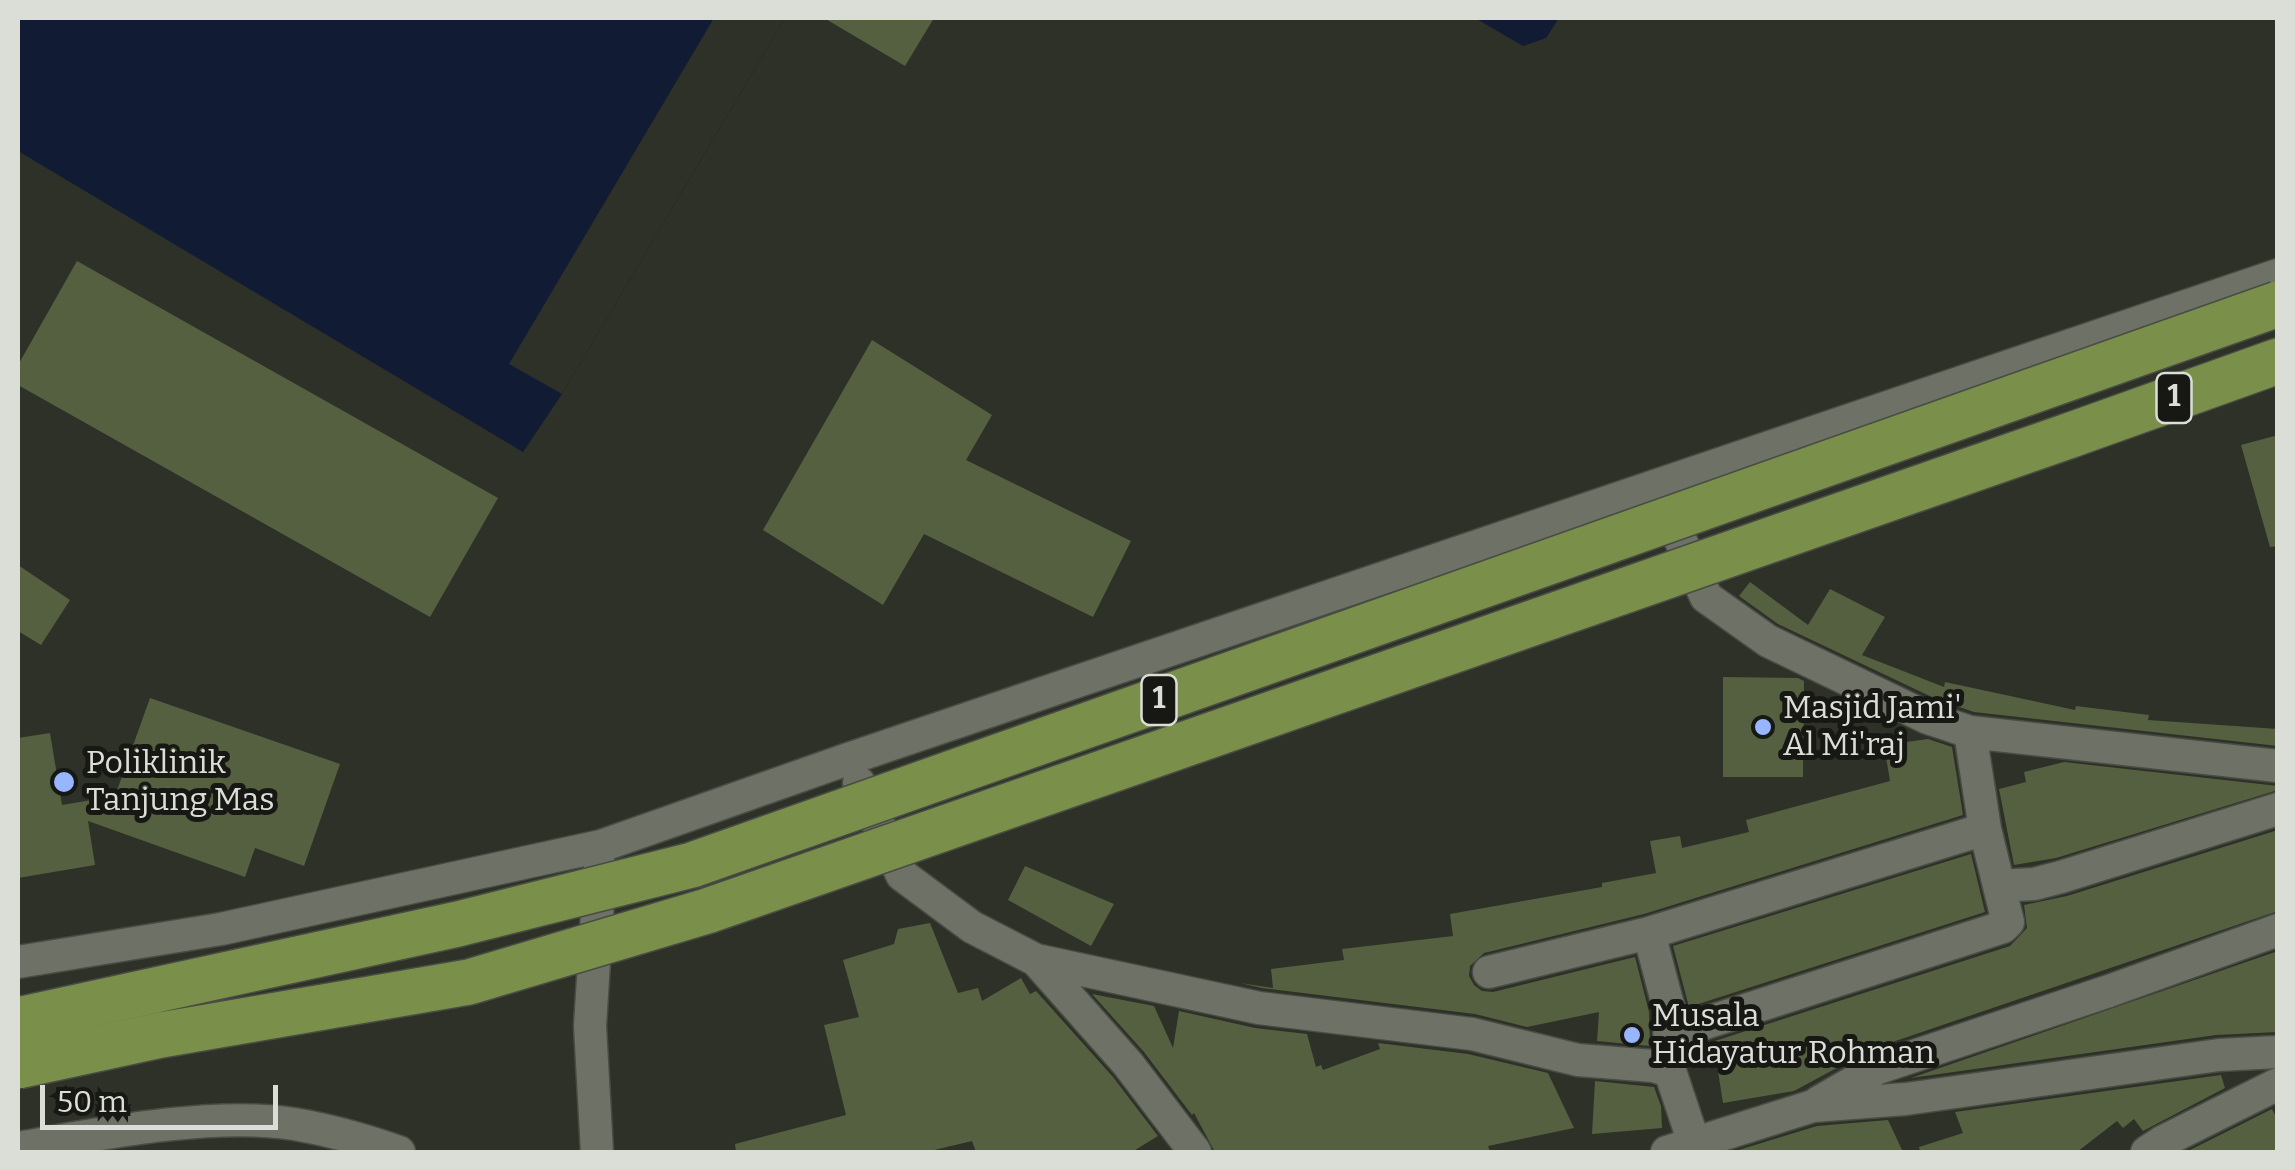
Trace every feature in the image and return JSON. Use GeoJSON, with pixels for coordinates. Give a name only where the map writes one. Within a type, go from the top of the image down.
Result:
{"type":"FeatureCollection","features":[{"type":"Feature","properties":{"kind":"highway","name":"1"},"geometry":{"type":"LineString","coordinates":[[18,1020],[458,924],[692,865],[2278,304]]}},
{"type":"Feature","properties":{"kind":"highway","name":"1"},"geometry":{"type":"LineString","coordinates":[[18,1066],[161,1035],[469,982],[707,911],[2278,361]]}},
{"type":"Feature","properties":{"kind":"highway"},"geometry":{"type":"LineString","coordinates":[[2071,434],[2253,401],[2278,392]]}},
{"type":"Feature","properties":{"kind":"street"},"geometry":{"type":"LineString","coordinates":[[18,962],[221,929],[601,846],[2278,275]]}},
{"type":"Feature","properties":{"kind":"street"},"geometry":{"type":"LineString","coordinates":[[1657,488],[1706,597],[1768,641],[1928,718],[1970,732],[2278,766]]}},
{"type":"Feature","properties":{"kind":"street"},"geometry":{"type":"LineString","coordinates":[[1671,1034],[2003,927],[2008,922],[1984,829],[1970,732]]}},
{"type":"Feature","properties":{"kind":"street"},"geometry":{"type":"LineString","coordinates":[[848,759],[902,875],[972,927],[1036,960],[1241,1005],[1472,1034],[1578,1060],[1670,1071]]}},
{"type":"Feature","properties":{"kind":"street"},"geometry":{"type":"LineString","coordinates":[[1999,886],[2062,877],[2278,809]]}},
{"type":"Feature","properties":{"kind":"street"},"geometry":{"type":"LineString","coordinates":[[1489,972],[1649,933],[1984,829]]}},
{"type":"Feature","properties":{"kind":"street"},"geometry":{"type":"LineString","coordinates":[[597,1152],[590,1026],[601,846]]}},
{"type":"Feature","properties":{"kind":"street"},"geometry":{"type":"LineString","coordinates":[[1649,933],[1669,1009],[1670,1071],[1681,1149],[1813,1106],[1878,1068],[2091,998],[2278,930]]}},
{"type":"Feature","properties":{"kind":"street"},"geometry":{"type":"LineString","coordinates":[[1036,960],[1128,1064],[1195,1152]]}},
{"type":"Feature","properties":{"kind":"street"},"geometry":{"type":"LineString","coordinates":[[1813,1106],[1906,1099],[2219,1055],[2278,1052]]}},
{"type":"Feature","properties":{"kind":"street"},"geometry":{"type":"LineString","coordinates":[[2146,1152],[2278,1084]]}},
{"type":"Feature","properties":{"kind":"street"},"geometry":{"type":"LineString","coordinates":[[18,1148],[111,1132],[230,1121],[291,1123],[360,1138],[399,1152]]}},
{"type":"Feature","properties":{"kind":"water"},"geometry":{"type":"Polygon","coordinates":[[[18,18],[785,18],[562,394],[523,452],[18,151],[18,18]]]}},
{"type":"Feature","properties":{"kind":"water"},"geometry":{"type":"Polygon","coordinates":[[[1475,18],[1559,18],[1546,38],[1523,46],[1475,18]]]}},
{"type":"Feature","properties":{"kind":"pier"},"geometry":{"type":"Polygon","coordinates":[[[714,18],[785,18],[562,394],[509,364],[714,18]]]}},
{"type":"Feature","properties":{"kind":"building"},"geometry":{"type":"Polygon","coordinates":[[[824,18],[934,18],[905,66],[824,18]]]}},
{"type":"Feature","properties":{"kind":"building"},"geometry":{"type":"Polygon","coordinates":[[[77,261],[498,498],[430,617],[18,385],[18,365],[77,261]]]}},
{"type":"Feature","properties":{"kind":"building"},"geometry":{"type":"Polygon","coordinates":[[[872,340],[992,415],[966,460],[1131,541],[1093,617],[924,534],[883,605],[763,530],[872,340]]]}},
{"type":"Feature","properties":{"kind":"building"},"geometry":{"type":"Polygon","coordinates":[[[2278,435],[2278,546],[2270,547],[2241,445],[2278,435]]]}},
{"type":"Feature","properties":{"kind":"building"},"geometry":{"type":"Polygon","coordinates":[[[18,565],[70,600],[41,645],[18,631],[18,565]]]}},
{"type":"Feature","properties":{"kind":"building"},"geometry":{"type":"Polygon","coordinates":[[[1750,582],[1808,625],[1830,589],[1885,617],[1862,655],[1944,687],[1945,682],[2075,710],[2076,706],[2149,715],[2148,720],[2278,729],[2278,746],[1974,712],[1936,699],[1778,624],[1739,596],[1750,582]]]}},
{"type":"Feature","properties":{"kind":"building","name":"Masjid Jami' Al Mi'raj"},"geometry":{"type":"Polygon","coordinates":[[[1723,677],[1804,681],[1803,777],[1723,777],[1723,677]]]}},
{"type":"Feature","properties":{"kind":"building"},"geometry":{"type":"Polygon","coordinates":[[[150,698],[340,764],[304,866],[255,848],[245,877],[88,821],[95,865],[18,878],[18,738],[50,733],[62,805],[115,796],[150,698]]]}},
{"type":"Feature","properties":{"kind":"building"},"geometry":{"type":"Polygon","coordinates":[[[1928,739],[1952,747],[1963,815],[1644,914],[1484,953],[1470,966],[1469,976],[1474,985],[1493,992],[1635,957],[1649,1012],[1650,1046],[1597,1041],[1599,1012],[1527,1027],[1475,1014],[1262,988],[1240,983],[1273,988],[1271,969],[1344,960],[1342,949],[1453,936],[1450,914],[1602,887],[1602,883],[1656,873],[1650,841],[1680,836],[1682,848],[1749,832],[1746,820],[1890,781],[1884,745],[1928,739]]]}},
{"type":"Feature","properties":{"kind":"building"},"geometry":{"type":"Polygon","coordinates":[[[2064,762],[2278,786],[2278,790],[2056,858],[2014,865],[1999,789],[2026,782],[2024,772],[2064,762]]]}},
{"type":"Feature","properties":{"kind":"building"},"geometry":{"type":"Polygon","coordinates":[[[2278,830],[2278,911],[1872,1049],[1794,1091],[1723,1103],[1717,1065],[1704,1067],[1704,1063],[1690,1062],[1690,1049],[2010,946],[2027,928],[2024,905],[2067,896],[2278,830]]]}},
{"type":"Feature","properties":{"kind":"building"},"geometry":{"type":"Polygon","coordinates":[[[1971,854],[1985,912],[1689,1007],[1673,946],[1971,854]]]}},
{"type":"Feature","properties":{"kind":"building"},"geometry":{"type":"Polygon","coordinates":[[[1025,866],[1114,904],[1091,946],[1008,900],[1025,866]]]}},
{"type":"Feature","properties":{"kind":"building"},"geometry":{"type":"Polygon","coordinates":[[[930,923],[958,993],[978,988],[982,1001],[1021,978],[1030,994],[1036,991],[1113,1077],[1158,1136],[1132,1152],[976,1152],[972,1141],[926,1152],[736,1152],[735,1144],[846,1115],[824,1025],[859,1017],[843,960],[894,944],[898,929],[930,923]]]}},
{"type":"Feature","properties":{"kind":"building"},"geometry":{"type":"Polygon","coordinates":[[[2278,951],[2278,1032],[2216,1035],[1911,1078],[2278,951]]]}},
{"type":"Feature","properties":{"kind":"building"},"geometry":{"type":"Polygon","coordinates":[[[1092,994],[1154,1006],[1173,1048],[1179,1011],[1255,1028],[1307,1034],[1316,1067],[1321,1065],[1323,1070],[1380,1049],[1378,1043],[1468,1054],[1548,1073],[1574,1128],[1488,1146],[1490,1152],[1215,1152],[1194,1113],[1092,994]]]}},
{"type":"Feature","properties":{"kind":"building"},"geometry":{"type":"Polygon","coordinates":[[[2221,1075],[2225,1088],[2143,1131],[2134,1119],[2123,1128],[2117,1121],[2077,1152],[1920,1152],[1919,1147],[1963,1133],[1955,1112],[2221,1075]]]}},
{"type":"Feature","properties":{"kind":"building"},"geometry":{"type":"Polygon","coordinates":[[[1595,1081],[1654,1087],[1661,1106],[1662,1128],[1592,1134],[1595,1081]]]}},
{"type":"Feature","properties":{"kind":"building"},"geometry":{"type":"Polygon","coordinates":[[[2272,1109],[2278,1121],[2278,1152],[2186,1152],[2272,1109]]]}},
{"type":"Feature","properties":{"kind":"building"},"geometry":{"type":"Polygon","coordinates":[[[1888,1120],[1903,1152],[1732,1152],[1817,1126],[1888,1120]]]}},
{"type":"Feature","properties":{"kind":"place","name":"Masjid Jami' Al Mi'raj"},"geometry":{"type":"Point","coordinates":[1763,727]}},
{"type":"Feature","properties":{"kind":"place","name":"Poliklinik Tanjung Mas"},"geometry":{"type":"Point","coordinates":[64,782]}},
{"type":"Feature","properties":{"kind":"place","name":"Musala Hidayatur Rohman"},"geometry":{"type":"Point","coordinates":[1632,1035]}}]}
